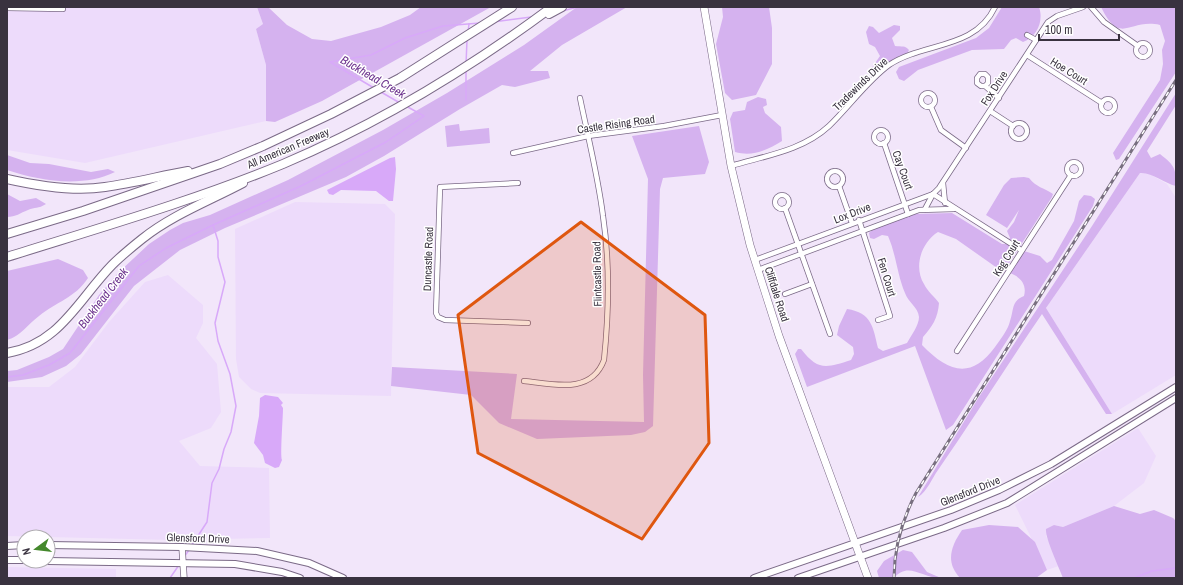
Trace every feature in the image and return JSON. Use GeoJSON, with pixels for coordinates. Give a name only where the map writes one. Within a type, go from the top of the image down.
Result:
{"type":"FeatureCollection","features":[{"type":"Feature","properties":{"kind":"highway","name":"All American Freeway"},"geometry":{"type":"LineString","coordinates":[[7,234],[83,211],[220,164],[331,114],[400,78],[512,7]]}},
{"type":"Feature","properties":{"kind":"highway","name":"All American Freeway"},"geometry":{"type":"LineString","coordinates":[[7,257],[186,200],[283,163],[337,138],[400,105],[517,33],[552,7]]}},
{"type":"Feature","properties":{"kind":"highway"},"geometry":{"type":"LineString","coordinates":[[517,33],[562,7]]}},
{"type":"Feature","properties":{"kind":"highway"},"geometry":{"type":"LineString","coordinates":[[7,353],[27,348],[48,336],[72,313],[112,265],[159,227],[183,213],[283,163]]}},
{"type":"Feature","properties":{"kind":"highway"},"geometry":{"type":"LineString","coordinates":[[7,179],[30,184],[66,188],[104,187],[220,164]]}},
{"type":"Feature","properties":{"kind":"main road","name":"Cliffdale Road"},"geometry":{"type":"LineString","coordinates":[[704,7],[731,166],[745,226],[779,336],[868,578]]}},
{"type":"Feature","properties":{"kind":"main road","name":"Glensford Drive"},"geometry":{"type":"LineString","coordinates":[[754,578],[951,510],[1011,485],[1067,454],[1176,387]]}},
{"type":"Feature","properties":{"kind":"main road"},"geometry":{"type":"LineString","coordinates":[[798,578],[950,526],[1007,503],[1176,398]]}},
{"type":"Feature","properties":{"kind":"main road","name":"Glensford Drive"},"geometry":{"type":"LineString","coordinates":[[56,545],[182,547],[257,551],[309,563],[343,578]]}},
{"type":"Feature","properties":{"kind":"main road"},"geometry":{"type":"LineString","coordinates":[[56,561],[184,564],[205,563],[255,566],[300,578]]}},
{"type":"Feature","properties":{"kind":"street","name":"Tradewinds Drive"},"geometry":{"type":"LineString","coordinates":[[731,166],[790,149],[810,140],[828,127],[889,65],[902,58],[966,37],[984,24],[995,7]]}},
{"type":"Feature","properties":{"kind":"street","name":"Fox Drive"},"geometry":{"type":"LineString","coordinates":[[933,194],[943,183],[1051,18],[1083,7]]}},
{"type":"Feature","properties":{"kind":"street"},"geometry":{"type":"LineString","coordinates":[[1091,7],[1104,22],[1138,46]]}},
{"type":"Feature","properties":{"kind":"street"},"geometry":{"type":"LineString","coordinates":[[7,8],[63,9]]}},
{"type":"Feature","properties":{"kind":"street"},"geometry":{"type":"LineString","coordinates":[[1027,35],[1036,40]]}},
{"type":"Feature","properties":{"kind":"street","name":"Hoe Court"},"geometry":{"type":"LineString","coordinates":[[1027,55],[1102,103]]}},
{"type":"Feature","properties":{"kind":"street"},"geometry":{"type":"LineString","coordinates":[[986,86],[999,98]]}},
{"type":"Feature","properties":{"kind":"street","name":"Flintcastle Road"},"geometry":{"type":"LineString","coordinates":[[524,381],[566,386],[575,385],[592,378],[604,360],[608,267],[606,245],[601,204],[580,98]]}},
{"type":"Feature","properties":{"kind":"street"},"geometry":{"type":"LineString","coordinates":[[931,107],[941,130],[966,148]]}},
{"type":"Feature","properties":{"kind":"street"},"geometry":{"type":"LineString","coordinates":[[990,111],[1013,126]]}},
{"type":"Feature","properties":{"kind":"street","name":"Castle Rising Road"},"geometry":{"type":"LineString","coordinates":[[513,153],[588,136],[664,126],[722,115]]}},
{"type":"Feature","properties":{"kind":"street","name":"Cay Court"},"geometry":{"type":"LineString","coordinates":[[884,143],[908,214]]}},
{"type":"Feature","properties":{"kind":"street","name":"Keg Court"},"geometry":{"type":"LineString","coordinates":[[957,352],[1021,250],[1071,175]]}},
{"type":"Feature","properties":{"kind":"street","name":"Duncastle Road"},"geometry":{"type":"LineString","coordinates":[[518,183],[440,187],[436,313],[438,317],[445,320],[528,323]]}},
{"type":"Feature","properties":{"kind":"street"},"geometry":{"type":"LineString","coordinates":[[943,183],[945,203]]}},
{"type":"Feature","properties":{"kind":"street"},"geometry":{"type":"LineString","coordinates":[[838,186],[852,223]]}},
{"type":"Feature","properties":{"kind":"street"},"geometry":{"type":"LineString","coordinates":[[925,209],[933,194],[954,209],[1021,250]]}},
{"type":"Feature","properties":{"kind":"street","name":"Lox Drive"},"geometry":{"type":"LineString","coordinates":[[755,260],[933,194]]}},
{"type":"Feature","properties":{"kind":"street"},"geometry":{"type":"LineString","coordinates":[[784,208],[830,334]]}},
{"type":"Feature","properties":{"kind":"street","name":"Lox Drive"},"geometry":{"type":"LineString","coordinates":[[758,270],[908,214],[925,209],[954,209]]}},
{"type":"Feature","properties":{"kind":"street"},"geometry":{"type":"LineString","coordinates":[[860,220],[863,230]]}},
{"type":"Feature","properties":{"kind":"street","name":"Fen Court"},"geometry":{"type":"LineString","coordinates":[[863,230],[890,316],[878,320]]}},
{"type":"Feature","properties":{"kind":"street"},"geometry":{"type":"LineString","coordinates":[[784,294],[812,284]]}},
{"type":"Feature","properties":{"kind":"street"},"geometry":{"type":"LineString","coordinates":[[182,547],[184,578]]}},
{"type":"Feature","properties":{"kind":"street"},"geometry":{"type":"LineString","coordinates":[[184,564],[189,548]]}},
{"type":"Feature","properties":{"kind":"highlighted area"},"geometry":{"type":"Polygon","coordinates":[[[581,222],[705,315],[709,443],[642,539],[478,453],[458,315],[581,222]]]}},
{"type":"Feature","properties":{"kind":"shaded area"},"geometry":{"type":"Polygon","coordinates":[[[7,7],[257,7],[263,24],[256,29],[266,65],[266,121],[85,163],[7,150],[7,7]]]}},
{"type":"Feature","properties":{"kind":"shaded area"},"geometry":{"type":"Polygon","coordinates":[[[257,7],[268,7],[287,25],[312,39],[331,41],[381,27],[410,15],[421,7],[491,7],[322,101],[275,122],[266,121],[266,65],[256,29],[263,24],[257,7]]]}},
{"type":"Feature","properties":{"kind":"shaded area"},"geometry":{"type":"Polygon","coordinates":[[[577,7],[627,7],[562,45],[530,71],[548,71],[550,78],[515,87],[502,85],[384,156],[346,177],[225,228],[180,250],[134,286],[81,354],[66,366],[42,377],[7,382],[7,371],[17,370],[49,357],[63,349],[99,295],[118,273],[149,244],[170,230],[183,223],[210,215],[288,180],[383,130],[447,93],[524,45],[577,7]]]}},
{"type":"Feature","properties":{"kind":"shaded area"},"geometry":{"type":"Polygon","coordinates":[[[722,7],[769,7],[772,28],[772,64],[756,95],[732,100],[725,93],[716,44],[723,17],[722,7]]]}},
{"type":"Feature","properties":{"kind":"shaded area"},"geometry":{"type":"Polygon","coordinates":[[[1002,7],[1039,7],[1041,18],[1036,32],[1028,40],[1023,42],[1016,38],[1011,40],[1004,49],[972,50],[918,70],[904,81],[899,79],[896,72],[899,67],[976,38],[989,28],[1002,7]]]}},
{"type":"Feature","properties":{"kind":"shaded area"},"geometry":{"type":"Polygon","coordinates":[[[1101,7],[1176,7],[1176,72],[1119,159],[1116,160],[1113,153],[1160,80],[1163,64],[1162,50],[1165,41],[1160,25],[1149,24],[1120,28],[1114,26],[1101,7]]]}},
{"type":"Feature","properties":{"kind":"shaded area"},"geometry":{"type":"Polygon","coordinates":[[[894,25],[900,26],[900,30],[892,38],[895,46],[905,47],[909,50],[907,54],[899,56],[875,75],[871,74],[871,69],[880,56],[875,47],[869,44],[866,32],[869,26],[873,27],[879,33],[894,25]]]}},
{"type":"Feature","properties":{"kind":"shaded area"},"geometry":{"type":"Polygon","coordinates":[[[1176,93],[1176,105],[1147,151],[1151,158],[1160,154],[1172,165],[1176,175],[1176,186],[1149,174],[1140,173],[1046,308],[1112,414],[1106,414],[1042,314],[927,488],[918,497],[979,397],[1092,226],[1176,93]]]}},
{"type":"Feature","properties":{"kind":"shaded area"},"geometry":{"type":"Polygon","coordinates":[[[758,97],[766,99],[767,105],[763,107],[765,113],[781,127],[782,141],[760,152],[748,154],[735,152],[730,119],[733,112],[745,110],[747,102],[758,97]]]}},
{"type":"Feature","properties":{"kind":"shaded area"},"geometry":{"type":"Polygon","coordinates":[[[459,124],[460,131],[489,128],[490,143],[447,147],[445,126],[459,124]]]}},
{"type":"Feature","properties":{"kind":"shaded area"},"geometry":{"type":"Polygon","coordinates":[[[699,126],[709,162],[705,174],[663,178],[660,189],[653,426],[645,432],[631,435],[537,439],[499,423],[471,395],[391,386],[392,367],[517,374],[511,419],[644,422],[643,375],[648,179],[632,136],[699,126]]]}},
{"type":"Feature","properties":{"kind":"shaded area"},"geometry":{"type":"Polygon","coordinates":[[[7,155],[30,163],[49,164],[91,172],[108,169],[115,172],[103,177],[89,180],[47,180],[7,170],[7,155]]]}},
{"type":"Feature","properties":{"kind":"shaded area"},"geometry":{"type":"Polygon","coordinates":[[[395,157],[396,169],[393,201],[389,201],[376,191],[341,190],[333,195],[329,194],[327,190],[390,158],[395,157]]]}},
{"type":"Feature","properties":{"kind":"shaded area"},"geometry":{"type":"Polygon","coordinates":[[[1146,172],[1167,184],[1176,198],[1176,375],[1112,414],[1046,308],[1140,173],[1146,172]]]}},
{"type":"Feature","properties":{"kind":"shaded area"},"geometry":{"type":"Polygon","coordinates":[[[1011,178],[1029,178],[1037,186],[1053,194],[1006,268],[1000,270],[956,239],[938,232],[932,236],[921,255],[919,270],[921,277],[927,289],[939,303],[936,318],[932,326],[923,337],[922,345],[941,361],[950,366],[968,368],[977,364],[986,357],[995,347],[1008,328],[1015,303],[1024,296],[1024,285],[1020,279],[1010,273],[1024,251],[1040,256],[1047,263],[1052,260],[1074,221],[1079,201],[1084,195],[1091,196],[1095,199],[1093,206],[953,425],[946,430],[915,346],[807,387],[795,354],[798,349],[801,349],[812,361],[823,366],[835,365],[851,360],[854,354],[853,347],[837,335],[839,326],[847,309],[862,314],[870,322],[873,327],[878,348],[883,351],[907,343],[919,320],[915,307],[905,293],[888,236],[882,235],[874,239],[870,238],[869,233],[874,228],[915,214],[952,213],[1002,244],[1006,244],[1010,238],[1007,231],[1014,222],[1019,210],[1007,228],[986,215],[1004,185],[1011,178]]]}},
{"type":"Feature","properties":{"kind":"shaded area"},"geometry":{"type":"Polygon","coordinates":[[[7,194],[20,201],[36,198],[46,204],[15,216],[7,217],[7,194]]]}},
{"type":"Feature","properties":{"kind":"shaded area"},"geometry":{"type":"Polygon","coordinates":[[[295,202],[385,204],[395,214],[391,396],[260,393],[251,389],[239,377],[236,359],[235,229],[295,202]]]}},
{"type":"Feature","properties":{"kind":"shaded area"},"geometry":{"type":"Polygon","coordinates":[[[58,259],[83,270],[88,278],[83,285],[71,295],[45,311],[16,336],[7,340],[7,271],[58,259]]]}},
{"type":"Feature","properties":{"kind":"shaded area"},"geometry":{"type":"Polygon","coordinates":[[[168,275],[203,305],[203,323],[196,338],[217,364],[221,412],[211,428],[179,441],[200,466],[269,468],[270,538],[172,540],[56,537],[56,529],[16,529],[16,536],[7,536],[7,387],[49,387],[75,367],[109,322],[145,282],[168,275]]]}},
{"type":"Feature","properties":{"kind":"shaded area"},"geometry":{"type":"Polygon","coordinates":[[[265,395],[278,397],[283,403],[281,405],[283,408],[281,444],[282,460],[279,467],[275,468],[265,463],[263,455],[254,443],[259,416],[260,398],[265,395]]]}},
{"type":"Feature","properties":{"kind":"shaded area"},"geometry":{"type":"Polygon","coordinates":[[[1138,428],[1156,456],[1144,483],[1114,506],[1063,527],[1054,525],[1046,536],[1059,566],[1047,570],[1015,505],[1138,428]]]}},
{"type":"Feature","properties":{"kind":"shaded area"},"geometry":{"type":"Polygon","coordinates":[[[1114,506],[1140,514],[1154,510],[1173,518],[1176,521],[1176,578],[1063,578],[1050,546],[1046,529],[1054,525],[1063,527],[1114,506]]]}},
{"type":"Feature","properties":{"kind":"shaded area"},"geometry":{"type":"Polygon","coordinates":[[[989,525],[1018,527],[1035,542],[1047,570],[1036,578],[960,578],[952,566],[951,560],[951,554],[958,536],[962,530],[989,525]]]}},
{"type":"Feature","properties":{"kind":"shaded area"},"geometry":{"type":"Polygon","coordinates":[[[903,550],[912,552],[927,572],[941,578],[905,571],[899,573],[894,578],[879,578],[877,571],[884,561],[903,550]]]}},
{"type":"Feature","properties":{"kind":"shaded area"},"geometry":{"type":"Polygon","coordinates":[[[7,567],[16,567],[16,569],[116,569],[116,578],[7,578],[7,567]]]}},
{"type":"Feature","properties":{"kind":"waterway","name":"Buckhead Creek"},"geometry":{"type":"LineString","coordinates":[[562,11],[578,7]]}},
{"type":"Feature","properties":{"kind":"waterway","name":"Buckhead Creek"},"geometry":{"type":"LineString","coordinates":[[493,22],[531,17]]}},
{"type":"Feature","properties":{"kind":"waterway","name":"Buckhead Creek"},"geometry":{"type":"LineString","coordinates":[[374,88],[330,62],[371,55],[405,38],[443,26],[480,23]]}},
{"type":"Feature","properties":{"kind":"waterway","name":"Buckhead Creek"},"geometry":{"type":"LineString","coordinates":[[468,32],[469,24]]}},
{"type":"Feature","properties":{"kind":"waterway"},"geometry":{"type":"LineString","coordinates":[[466,64],[467,40]]}},
{"type":"Feature","properties":{"kind":"waterway"},"geometry":{"type":"LineString","coordinates":[[466,70],[466,100]]}},
{"type":"Feature","properties":{"kind":"waterway","name":"Buckhead Creek"},"geometry":{"type":"LineString","coordinates":[[381,92],[400,103]]}},
{"type":"Feature","properties":{"kind":"waterway","name":"Buckhead Creek"},"geometry":{"type":"LineString","coordinates":[[7,377],[23,375],[49,365],[70,353],[139,266],[166,248],[213,225],[301,186],[386,142],[424,116],[406,106]]}},
{"type":"Feature","properties":{"kind":"waterway","name":"Buckhead Creek"},"geometry":{"type":"LineString","coordinates":[[192,545],[207,522],[212,483],[219,469],[224,449],[231,432],[236,406],[230,374],[218,341],[215,323],[225,282],[218,257],[218,241],[213,225]]}},
{"type":"Feature","properties":{"kind":"waterway"},"geometry":{"type":"LineString","coordinates":[[184,557],[189,550]]}},
{"type":"Feature","properties":{"kind":"waterway"},"geometry":{"type":"LineString","coordinates":[[170,578],[179,565]]}},
{"type":"Feature","properties":{"kind":"waterway"},"geometry":{"type":"LineString","coordinates":[[1134,578],[1152,571],[1176,568]]}},
{"type":"Feature","properties":{"kind":"railway"},"geometry":{"type":"LineString","coordinates":[[894,578],[897,545],[907,513],[916,493],[1176,80]]}}]}
